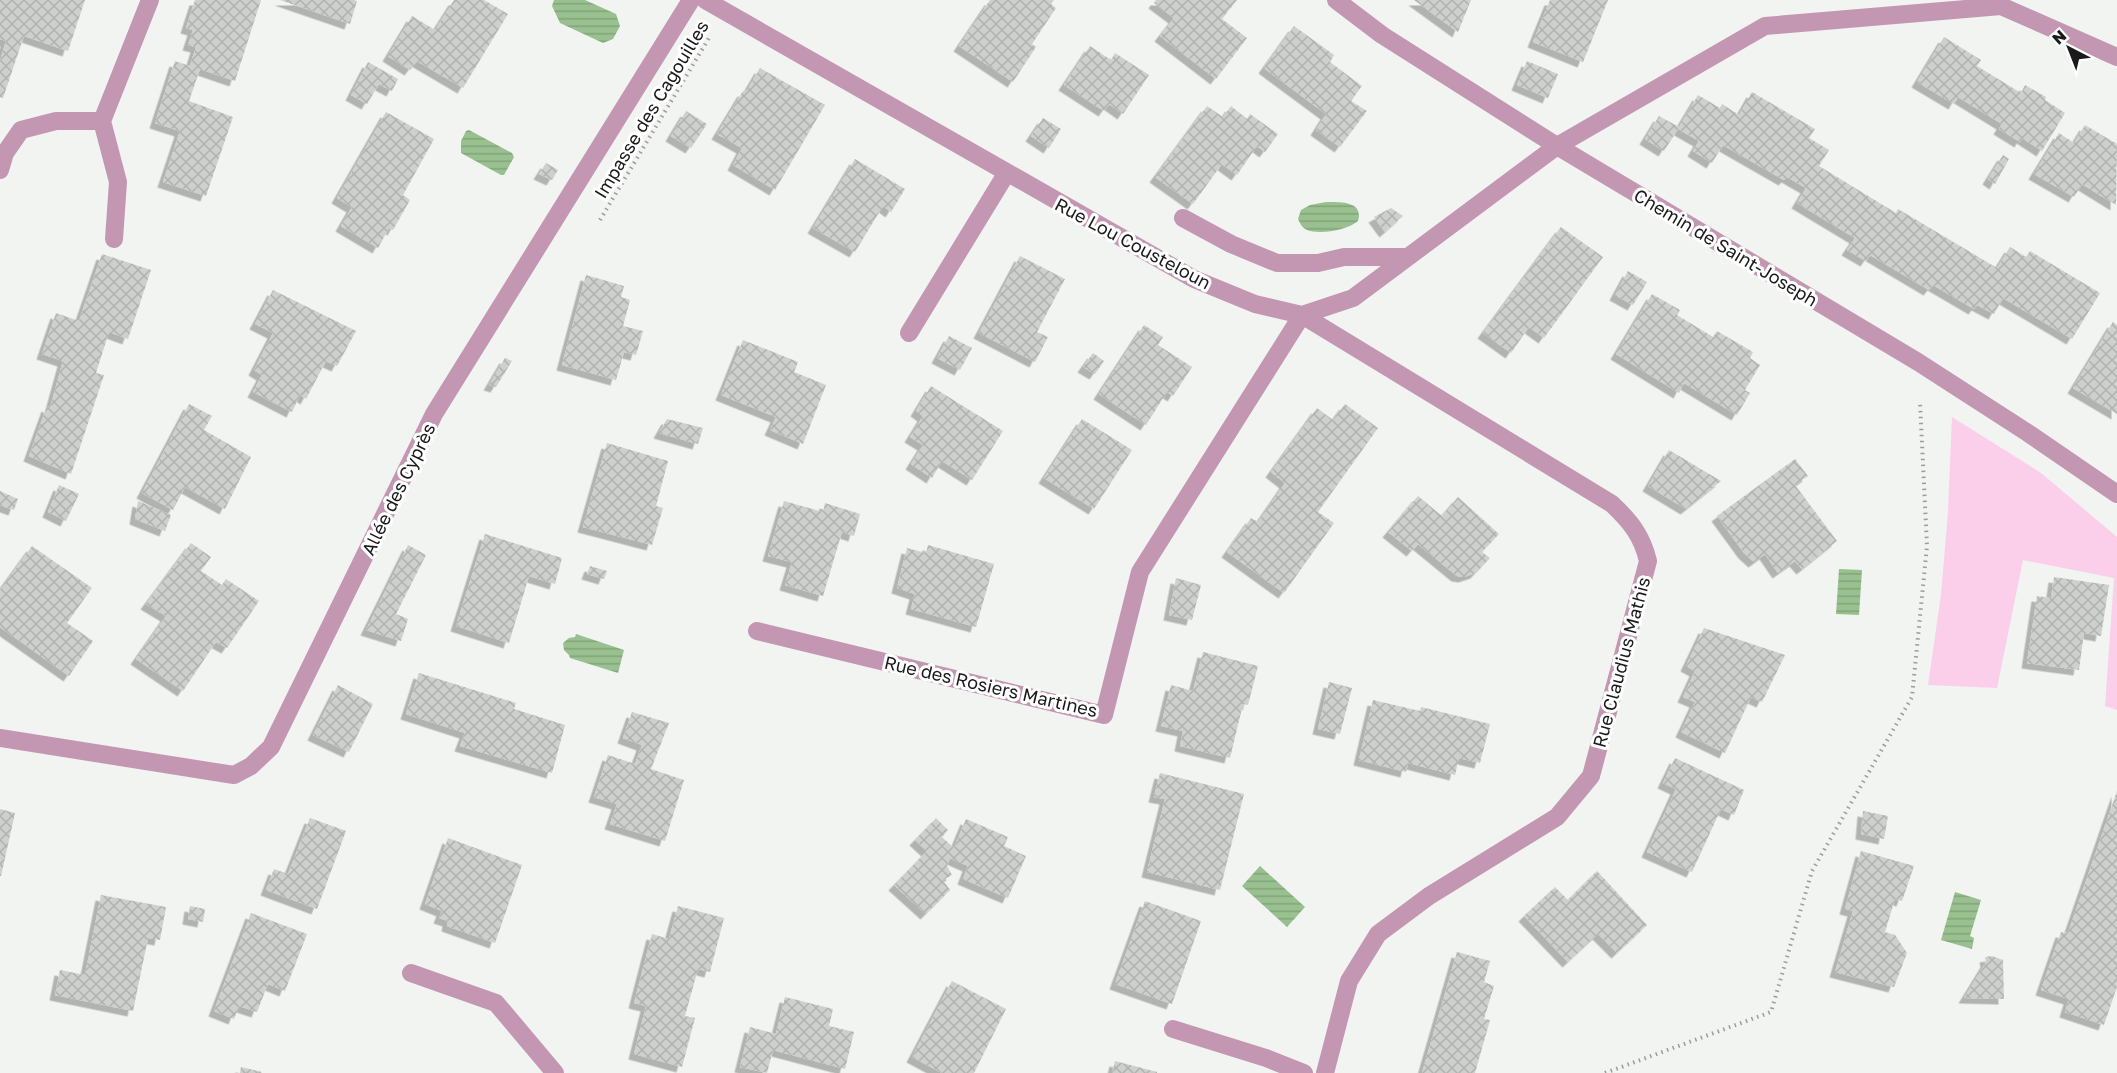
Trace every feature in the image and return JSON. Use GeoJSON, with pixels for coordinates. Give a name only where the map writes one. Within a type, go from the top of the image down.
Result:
{"type":"FeatureCollection","features":[{"type":"Feature","properties":{"kind":"street"},"geometry":{"type":"LineString","coordinates":[[114,239],[118,183],[102,121],[150,0]]}},
{"type":"Feature","properties":{"kind":"street","name":"Allée des Cyprès"},"geometry":{"type":"LineString","coordinates":[[0,738],[234,775],[251,766],[271,747],[434,414],[691,0]]}},
{"type":"Feature","properties":{"kind":"street","name":"Rue Lou Cousteloun"},"geometry":{"type":"LineString","coordinates":[[705,0],[1006,174],[1194,279],[1255,304],[1302,315]]}},
{"type":"Feature","properties":{"kind":"street","name":"Chemin de Saint-Joseph"},"geometry":{"type":"LineString","coordinates":[[1336,0],[1383,35],[1557,146],[1917,362],[2028,433],[2117,494]]}},
{"type":"Feature","properties":{"kind":"street"},"geometry":{"type":"LineString","coordinates":[[1302,315],[1353,298],[1557,146],[1765,26],[2001,6],[2117,57]]}},
{"type":"Feature","properties":{"kind":"street"},"geometry":{"type":"LineString","coordinates":[[0,170],[5,153],[21,130],[56,121],[102,121]]}},
{"type":"Feature","properties":{"kind":"street"},"geometry":{"type":"LineString","coordinates":[[909,333],[1006,174]]}},
{"type":"Feature","properties":{"kind":"street"},"geometry":{"type":"LineString","coordinates":[[1184,218],[1231,244],[1277,263],[1317,263],[1344,257],[1408,257]]}},
{"type":"Feature","properties":{"kind":"street","name":"Rue des Rosiers Martines"},"geometry":{"type":"LineString","coordinates":[[757,631],[1104,715],[1140,572],[1302,315]]}},
{"type":"Feature","properties":{"kind":"street","name":"Rue Claudius Mathis"},"geometry":{"type":"LineString","coordinates":[[1302,315],[1612,504],[1629,521],[1644,544],[1648,561],[1591,776],[1557,817],[1429,896],[1378,934],[1349,981],[1325,1073]]}},
{"type":"Feature","properties":{"kind":"street"},"geometry":{"type":"LineString","coordinates":[[411,973],[496,1003],[555,1073]]}},
{"type":"Feature","properties":{"kind":"street"},"geometry":{"type":"LineString","coordinates":[[1173,1029],[1266,1058],[1304,1073]]}},
{"type":"Feature","properties":{"kind":"path","name":"Impasse des Cagouilles"},"geometry":{"type":"LineString","coordinates":[[600,220],[725,11]]}},
{"type":"Feature","properties":{"kind":"path"},"geometry":{"type":"LineString","coordinates":[[1605,1073],[1771,1012],[1812,871],[1912,697],[1927,546],[1917,362]]}},
{"type":"Feature","properties":{"kind":"shaded area"},"geometry":{"type":"Polygon","coordinates":[[[554,0],[585,0],[616,14],[620,26],[613,39],[603,43],[560,23],[552,6],[554,0]]]}},
{"type":"Feature","properties":{"kind":"shaded area"},"geometry":{"type":"Polygon","coordinates":[[[469,130],[512,153],[514,157],[504,175],[461,153],[461,141],[466,131],[469,130]]]}},
{"type":"Feature","properties":{"kind":"shaded area"},"geometry":{"type":"Polygon","coordinates":[[[1326,202],[1354,206],[1358,210],[1358,221],[1348,227],[1326,232],[1304,228],[1298,219],[1301,210],[1310,205],[1326,202]]]}},
{"type":"Feature","properties":{"kind":"shaded area"},"geometry":{"type":"Polygon","coordinates":[[[1952,417],[2041,473],[2117,537],[2117,710],[2105,706],[2114,578],[2023,560],[1997,688],[1928,685],[1941,595],[1948,512],[1952,417]]]}},
{"type":"Feature","properties":{"kind":"shaded area"},"geometry":{"type":"Polygon","coordinates":[[[1839,569],[1862,570],[1859,615],[1836,614],[1839,569]]]}},
{"type":"Feature","properties":{"kind":"shaded area"},"geometry":{"type":"Polygon","coordinates":[[[576,634],[624,650],[618,673],[570,658],[564,650],[563,643],[575,637],[576,634]]]}},
{"type":"Feature","properties":{"kind":"shaded area"},"geometry":{"type":"Polygon","coordinates":[[[1260,866],[1305,907],[1287,927],[1242,886],[1260,866]]]}},
{"type":"Feature","properties":{"kind":"shaded area"},"geometry":{"type":"Polygon","coordinates":[[[1955,892],[1981,900],[1970,936],[1974,938],[1972,949],[1941,940],[1955,892]]]}},
{"type":"Feature","properties":{"kind":"building"},"geometry":{"type":"Polygon","coordinates":[[[0,0],[85,0],[68,51],[24,36],[3,98],[0,97],[0,61],[6,41],[0,39],[0,0]]]}},
{"type":"Feature","properties":{"kind":"building"},"geometry":{"type":"Polygon","coordinates":[[[195,0],[261,0],[235,81],[200,69],[189,101],[233,117],[206,196],[163,182],[180,131],[155,123],[175,61],[190,66],[196,47],[188,45],[193,30],[186,28],[195,0]]]}},
{"type":"Feature","properties":{"kind":"building"},"geometry":{"type":"Polygon","coordinates":[[[280,0],[354,0],[357,1],[350,24],[280,0]]]}},
{"type":"Feature","properties":{"kind":"building"},"geometry":{"type":"Polygon","coordinates":[[[454,0],[484,0],[508,14],[463,88],[417,61],[410,70],[388,56],[412,16],[435,30],[454,0]]]}},
{"type":"Feature","properties":{"kind":"building"},"geometry":{"type":"Polygon","coordinates":[[[990,0],[1054,0],[1051,4],[1056,8],[1032,44],[1036,47],[1013,82],[959,46],[990,0]]]}},
{"type":"Feature","properties":{"kind":"building"},"geometry":{"type":"Polygon","coordinates":[[[1156,0],[1237,0],[1222,19],[1247,38],[1216,79],[1160,36],[1174,18],[1154,3],[1156,0]]]}},
{"type":"Feature","properties":{"kind":"building"},"geometry":{"type":"Polygon","coordinates":[[[1414,0],[1471,0],[1458,32],[1414,0]]]}},
{"type":"Feature","properties":{"kind":"building"},"geometry":{"type":"Polygon","coordinates":[[[1550,0],[1608,0],[1583,62],[1533,42],[1550,0]]]}},
{"type":"Feature","properties":{"kind":"building"},"geometry":{"type":"Polygon","coordinates":[[[1294,26],[1334,55],[1330,62],[1362,86],[1351,101],[1367,111],[1340,147],[1316,130],[1326,114],[1264,68],[1294,26]]]}},
{"type":"Feature","properties":{"kind":"building"},"geometry":{"type":"Polygon","coordinates":[[[1944,37],[1981,60],[1977,66],[2021,93],[2025,85],[2046,97],[2045,100],[2065,113],[2042,151],[2022,138],[2020,142],[1999,129],[2002,124],[1958,97],[1954,104],[1917,82],[1944,37]]]}},
{"type":"Feature","properties":{"kind":"building"},"geometry":{"type":"Polygon","coordinates":[[[1090,46],[1111,60],[1115,53],[1149,75],[1123,114],[1109,104],[1104,111],[1064,85],[1090,46]]]}},
{"type":"Feature","properties":{"kind":"building"},"geometry":{"type":"Polygon","coordinates":[[[1527,61],[1558,74],[1548,98],[1517,85],[1527,61]]]}},
{"type":"Feature","properties":{"kind":"building"},"geometry":{"type":"Polygon","coordinates":[[[368,62],[398,79],[392,91],[379,84],[367,104],[351,95],[368,62]]]}},
{"type":"Feature","properties":{"kind":"building"},"geometry":{"type":"Polygon","coordinates":[[[760,68],[825,105],[775,190],[733,165],[742,148],[717,134],[760,68]]]}},
{"type":"Feature","properties":{"kind":"building"},"geometry":{"type":"Polygon","coordinates":[[[1752,92],[1815,129],[1809,138],[1829,150],[1819,166],[1896,213],[1898,209],[1997,268],[2010,247],[2026,257],[2030,251],[2100,293],[2072,339],[2003,298],[1994,314],[1977,305],[1974,309],[1933,285],[1929,290],[1870,255],[1866,261],[1847,250],[1855,238],[1797,203],[1806,188],[1787,177],[1784,180],[1723,145],[1712,163],[1693,151],[1699,141],[1678,129],[1664,151],[1645,139],[1659,116],[1679,127],[1698,95],[1720,108],[1722,104],[1739,115],[1752,92]]]}},
{"type":"Feature","properties":{"kind":"building"},"geometry":{"type":"Polygon","coordinates":[[[1207,106],[1223,117],[1231,106],[1247,119],[1250,114],[1278,134],[1265,152],[1257,146],[1237,175],[1222,164],[1193,204],[1155,177],[1207,106]]]}},
{"type":"Feature","properties":{"kind":"building"},"geometry":{"type":"Polygon","coordinates":[[[686,111],[707,124],[691,148],[671,136],[686,111]]]}},
{"type":"Feature","properties":{"kind":"building"},"geometry":{"type":"Polygon","coordinates":[[[386,112],[434,139],[403,195],[410,200],[393,230],[389,228],[378,248],[341,226],[352,207],[337,198],[386,112]]]}},
{"type":"Feature","properties":{"kind":"building"},"geometry":{"type":"Polygon","coordinates":[[[1043,118],[1061,129],[1049,148],[1031,136],[1043,118]]]}},
{"type":"Feature","properties":{"kind":"building"},"geometry":{"type":"Polygon","coordinates":[[[2085,125],[2117,144],[2116,205],[2082,184],[2074,197],[2034,174],[2059,133],[2074,143],[2085,125]]]}},
{"type":"Feature","properties":{"kind":"building"},"geometry":{"type":"Polygon","coordinates":[[[2003,155],[2009,159],[1995,184],[1988,179],[2003,155]]]}},
{"type":"Feature","properties":{"kind":"building"},"geometry":{"type":"Polygon","coordinates":[[[855,159],[905,189],[891,212],[883,206],[855,252],[813,228],[855,159]]]}},
{"type":"Feature","properties":{"kind":"building"},"geometry":{"type":"Polygon","coordinates":[[[546,163],[558,170],[552,180],[539,174],[546,163]]]}},
{"type":"Feature","properties":{"kind":"building"},"geometry":{"type":"Polygon","coordinates":[[[1391,208],[1403,216],[1385,232],[1374,217],[1391,208]]]}},
{"type":"Feature","properties":{"kind":"building"},"geometry":{"type":"Polygon","coordinates":[[[1561,227],[1603,257],[1544,338],[1529,327],[1511,353],[1483,333],[1561,227]]]}},
{"type":"Feature","properties":{"kind":"building"},"geometry":{"type":"Polygon","coordinates":[[[102,254],[151,270],[128,339],[109,332],[96,373],[104,375],[71,474],[29,456],[47,406],[50,408],[63,361],[42,354],[56,313],[79,321],[102,254]]]}},
{"type":"Feature","properties":{"kind":"building"},"geometry":{"type":"Polygon","coordinates":[[[1020,256],[1065,279],[1037,332],[1048,337],[1035,362],[979,333],[1020,256]]]}},
{"type":"Feature","properties":{"kind":"building"},"geometry":{"type":"Polygon","coordinates":[[[1628,271],[1647,282],[1633,305],[1615,295],[1628,271]]]}},
{"type":"Feature","properties":{"kind":"building"},"geometry":{"type":"Polygon","coordinates":[[[586,275],[624,286],[621,297],[630,300],[623,326],[643,331],[636,355],[624,352],[616,380],[562,365],[586,275]]]}},
{"type":"Feature","properties":{"kind":"building"},"geometry":{"type":"Polygon","coordinates":[[[273,290],[356,331],[337,366],[326,361],[306,399],[300,395],[292,412],[253,392],[262,375],[254,370],[273,333],[255,324],[273,290]]]}},
{"type":"Feature","properties":{"kind":"building"},"geometry":{"type":"Polygon","coordinates":[[[1652,294],[1680,310],[1677,315],[1713,337],[1717,331],[1753,352],[1750,358],[1760,365],[1745,390],[1750,393],[1737,415],[1684,383],[1679,393],[1616,354],[1652,294]]]}},
{"type":"Feature","properties":{"kind":"building"},"geometry":{"type":"Polygon","coordinates":[[[2113,322],[2117,325],[2117,414],[2073,388],[2113,322]]]}},
{"type":"Feature","properties":{"kind":"building"},"geometry":{"type":"Polygon","coordinates":[[[1144,325],[1163,337],[1158,345],[1192,367],[1173,396],[1167,392],[1146,425],[1099,394],[1144,325]]]}},
{"type":"Feature","properties":{"kind":"building"},"geometry":{"type":"Polygon","coordinates":[[[949,336],[972,348],[960,370],[937,358],[949,336]]]}},
{"type":"Feature","properties":{"kind":"building"},"geometry":{"type":"Polygon","coordinates":[[[743,340],[798,362],[794,372],[826,385],[803,444],[770,430],[776,417],[721,395],[743,340]]]}},
{"type":"Feature","properties":{"kind":"building"},"geometry":{"type":"Polygon","coordinates":[[[1093,353],[1104,361],[1095,374],[1083,367],[1093,353]]]}},
{"type":"Feature","properties":{"kind":"building"},"geometry":{"type":"Polygon","coordinates":[[[505,358],[512,361],[496,387],[489,385],[505,358]]]}},
{"type":"Feature","properties":{"kind":"building"},"geometry":{"type":"Polygon","coordinates":[[[931,386],[1003,431],[972,480],[942,461],[932,478],[911,464],[923,445],[910,437],[923,416],[916,411],[931,386]]]}},
{"type":"Feature","properties":{"kind":"building"},"geometry":{"type":"Polygon","coordinates":[[[189,404],[212,416],[204,430],[251,457],[225,509],[185,487],[173,510],[142,493],[189,404]]]}},
{"type":"Feature","properties":{"kind":"building"},"geometry":{"type":"Polygon","coordinates":[[[1345,404],[1378,428],[1318,512],[1334,523],[1284,593],[1227,552],[1251,518],[1258,522],[1285,483],[1271,472],[1317,408],[1333,420],[1345,404]]]}},
{"type":"Feature","properties":{"kind":"building"},"geometry":{"type":"Polygon","coordinates":[[[667,419],[703,428],[698,444],[659,433],[667,419]]]}},
{"type":"Feature","properties":{"kind":"building"},"geometry":{"type":"Polygon","coordinates":[[[1082,419],[1132,450],[1094,509],[1044,478],[1082,419]]]}},
{"type":"Feature","properties":{"kind":"building"},"geometry":{"type":"Polygon","coordinates":[[[607,443],[668,461],[656,506],[663,508],[652,545],[583,527],[607,443]]]}},
{"type":"Feature","properties":{"kind":"building"},"geometry":{"type":"Polygon","coordinates":[[[1669,450],[1721,481],[1686,509],[1648,486],[1669,450]]]}},
{"type":"Feature","properties":{"kind":"building"},"geometry":{"type":"Polygon","coordinates":[[[1795,459],[1808,476],[1795,485],[1837,541],[1802,569],[1795,561],[1778,573],[1765,554],[1754,562],[1744,553],[1717,516],[1795,459]]]}},
{"type":"Feature","properties":{"kind":"building"},"geometry":{"type":"Polygon","coordinates":[[[59,485],[79,494],[66,521],[48,512],[59,485]]]}},
{"type":"Feature","properties":{"kind":"building"},"geometry":{"type":"Polygon","coordinates":[[[0,491],[18,499],[14,510],[0,505],[0,491]]]}},
{"type":"Feature","properties":{"kind":"building"},"geometry":{"type":"Polygon","coordinates":[[[1418,496],[1442,516],[1458,497],[1499,534],[1482,552],[1490,558],[1476,573],[1464,577],[1457,576],[1418,544],[1412,551],[1388,532],[1418,496]]]}},
{"type":"Feature","properties":{"kind":"building"},"geometry":{"type":"Polygon","coordinates":[[[138,501],[171,515],[165,531],[135,519],[138,501]]]}},
{"type":"Feature","properties":{"kind":"building"},"geometry":{"type":"Polygon","coordinates":[[[784,501],[823,512],[825,503],[860,514],[854,536],[842,532],[823,596],[785,585],[792,562],[768,556],[784,501]]]}},
{"type":"Feature","properties":{"kind":"building"},"geometry":{"type":"Polygon","coordinates":[[[485,534],[562,558],[555,584],[529,576],[509,643],[456,626],[485,534]]]}},
{"type":"Feature","properties":{"kind":"building"},"geometry":{"type":"Polygon","coordinates":[[[191,543],[211,557],[201,571],[222,585],[226,579],[259,601],[227,648],[216,642],[183,691],[136,659],[166,616],[146,604],[191,543]]]}},
{"type":"Feature","properties":{"kind":"building"},"geometry":{"type":"Polygon","coordinates":[[[408,545],[426,555],[396,614],[408,619],[401,641],[366,630],[408,545]]]}},
{"type":"Feature","properties":{"kind":"building"},"geometry":{"type":"Polygon","coordinates":[[[928,545],[994,564],[976,627],[911,609],[915,594],[897,588],[907,548],[926,553],[928,545]]]}},
{"type":"Feature","properties":{"kind":"building"},"geometry":{"type":"Polygon","coordinates":[[[32,546],[92,588],[67,623],[93,641],[69,676],[0,627],[0,590],[32,546]]]}},
{"type":"Feature","properties":{"kind":"building"},"geometry":{"type":"Polygon","coordinates":[[[590,566],[607,571],[604,579],[587,574],[590,566]]]}},
{"type":"Feature","properties":{"kind":"building"},"geometry":{"type":"Polygon","coordinates":[[[2054,577],[2109,585],[2101,636],[2084,633],[2079,670],[2027,663],[2037,596],[2051,598],[2054,577]]]}},
{"type":"Feature","properties":{"kind":"building"},"geometry":{"type":"Polygon","coordinates":[[[1176,578],[1201,585],[1192,620],[1169,615],[1176,578]]]}},
{"type":"Feature","properties":{"kind":"building"},"geometry":{"type":"Polygon","coordinates":[[[1704,628],[1785,655],[1762,702],[1751,697],[1725,753],[1681,732],[1695,702],[1683,697],[1695,671],[1686,666],[1704,628]]]}},
{"type":"Feature","properties":{"kind":"building"},"geometry":{"type":"Polygon","coordinates":[[[1203,652],[1258,666],[1248,705],[1243,704],[1230,758],[1180,746],[1183,731],[1161,726],[1171,685],[1193,691],[1203,652]]]}},
{"type":"Feature","properties":{"kind":"building"},"geometry":{"type":"Polygon","coordinates":[[[419,673],[516,703],[514,709],[565,725],[552,773],[460,746],[465,733],[406,714],[419,673]]]}},
{"type":"Feature","properties":{"kind":"building"},"geometry":{"type":"Polygon","coordinates":[[[1329,682],[1352,688],[1340,734],[1318,729],[1329,682]]]}},
{"type":"Feature","properties":{"kind":"building"},"geometry":{"type":"Polygon","coordinates":[[[338,685],[373,704],[349,752],[313,735],[338,685]]]}},
{"type":"Feature","properties":{"kind":"building"},"geometry":{"type":"Polygon","coordinates":[[[1373,700],[1420,711],[1421,707],[1490,724],[1480,763],[1459,758],[1455,775],[1408,763],[1406,772],[1359,760],[1373,700]]]}},
{"type":"Feature","properties":{"kind":"building"},"geometry":{"type":"Polygon","coordinates":[[[632,712],[669,723],[651,769],[684,780],[665,841],[610,824],[617,804],[594,797],[608,755],[635,764],[642,745],[623,738],[632,712]]]}},
{"type":"Feature","properties":{"kind":"building"},"geometry":{"type":"Polygon","coordinates":[[[1675,758],[1744,790],[1734,815],[1721,809],[1692,872],[1647,852],[1676,789],[1663,783],[1675,758]]]}},
{"type":"Feature","properties":{"kind":"building"},"geometry":{"type":"Polygon","coordinates":[[[1160,773],[1244,794],[1220,890],[1147,872],[1165,799],[1154,797],[1160,773]]]}},
{"type":"Feature","properties":{"kind":"building"},"geometry":{"type":"Polygon","coordinates":[[[2117,791],[2117,987],[2104,1025],[2065,1012],[2069,999],[2041,990],[2061,932],[2068,933],[2117,791]]]}},
{"type":"Feature","properties":{"kind":"building"},"geometry":{"type":"Polygon","coordinates":[[[0,809],[15,813],[1,876],[0,876],[0,809]]]}},
{"type":"Feature","properties":{"kind":"building"},"geometry":{"type":"Polygon","coordinates":[[[1863,811],[1888,816],[1884,839],[1861,834],[1863,811]]]}},
{"type":"Feature","properties":{"kind":"building"},"geometry":{"type":"Polygon","coordinates":[[[310,818],[346,831],[317,909],[266,890],[274,869],[288,874],[310,818]]]}},
{"type":"Feature","properties":{"kind":"building"},"geometry":{"type":"Polygon","coordinates":[[[936,818],[948,830],[942,837],[954,848],[966,819],[1008,837],[1004,846],[1026,856],[1008,898],[963,879],[968,866],[950,858],[947,866],[952,875],[943,880],[950,890],[926,914],[894,885],[927,851],[915,840],[936,818]]]}},
{"type":"Feature","properties":{"kind":"building"},"geometry":{"type":"Polygon","coordinates":[[[448,838],[522,865],[495,943],[447,926],[448,921],[439,918],[442,911],[425,904],[448,838]]]}},
{"type":"Feature","properties":{"kind":"building"},"geometry":{"type":"Polygon","coordinates":[[[1861,851],[1914,866],[1902,901],[1895,899],[1885,932],[1895,935],[1907,953],[1894,987],[1835,972],[1853,911],[1845,909],[1861,851]]]}},
{"type":"Feature","properties":{"kind":"building"},"geometry":{"type":"Polygon","coordinates":[[[1597,871],[1647,925],[1617,953],[1598,934],[1568,962],[1524,916],[1555,887],[1568,900],[1597,871]]]}},
{"type":"Feature","properties":{"kind":"building"},"geometry":{"type":"Polygon","coordinates":[[[101,895],[166,907],[160,940],[148,938],[133,1011],[55,995],[60,970],[85,975],[101,895]]]}},
{"type":"Feature","properties":{"kind":"building"},"geometry":{"type":"Polygon","coordinates":[[[1145,901],[1201,921],[1172,1004],[1115,984],[1145,901]]]}},
{"type":"Feature","properties":{"kind":"building"},"geometry":{"type":"Polygon","coordinates":[[[190,906],[205,909],[203,922],[188,919],[190,906]]]}},
{"type":"Feature","properties":{"kind":"building"},"geometry":{"type":"Polygon","coordinates":[[[678,906],[724,918],[710,972],[698,969],[685,1016],[695,1018],[682,1067],[634,1054],[646,1006],[634,1003],[652,934],[669,939],[678,906]]]}},
{"type":"Feature","properties":{"kind":"building"},"geometry":{"type":"Polygon","coordinates":[[[251,913],[307,934],[285,991],[268,984],[257,1012],[239,1006],[234,1019],[214,1011],[251,913]]]}},
{"type":"Feature","properties":{"kind":"building"},"geometry":{"type":"Polygon","coordinates":[[[1457,952],[1490,961],[1484,982],[1494,986],[1484,1019],[1490,1020],[1475,1073],[1422,1073],[1457,952]]]}},
{"type":"Feature","properties":{"kind":"building"},"geometry":{"type":"Polygon","coordinates":[[[1992,956],[2003,960],[2004,999],[1964,998],[1986,962],[1985,957],[1992,956]]]}},
{"type":"Feature","properties":{"kind":"building"},"geometry":{"type":"Polygon","coordinates":[[[952,981],[1006,1009],[974,1073],[942,1073],[912,1057],[952,981]]]}},
{"type":"Feature","properties":{"kind":"building"},"geometry":{"type":"Polygon","coordinates":[[[785,997],[833,1009],[829,1026],[854,1032],[845,1069],[773,1050],[767,1073],[740,1067],[750,1027],[776,1034],[785,997]]]}},
{"type":"Feature","properties":{"kind":"building"},"geometry":{"type":"Polygon","coordinates":[[[1115,1061],[1157,1072],[1157,1073],[1112,1073],[1115,1061]]]}},
{"type":"Feature","properties":{"kind":"building"},"geometry":{"type":"Polygon","coordinates":[[[241,1067],[262,1072],[240,1073],[241,1067]]]}}]}
